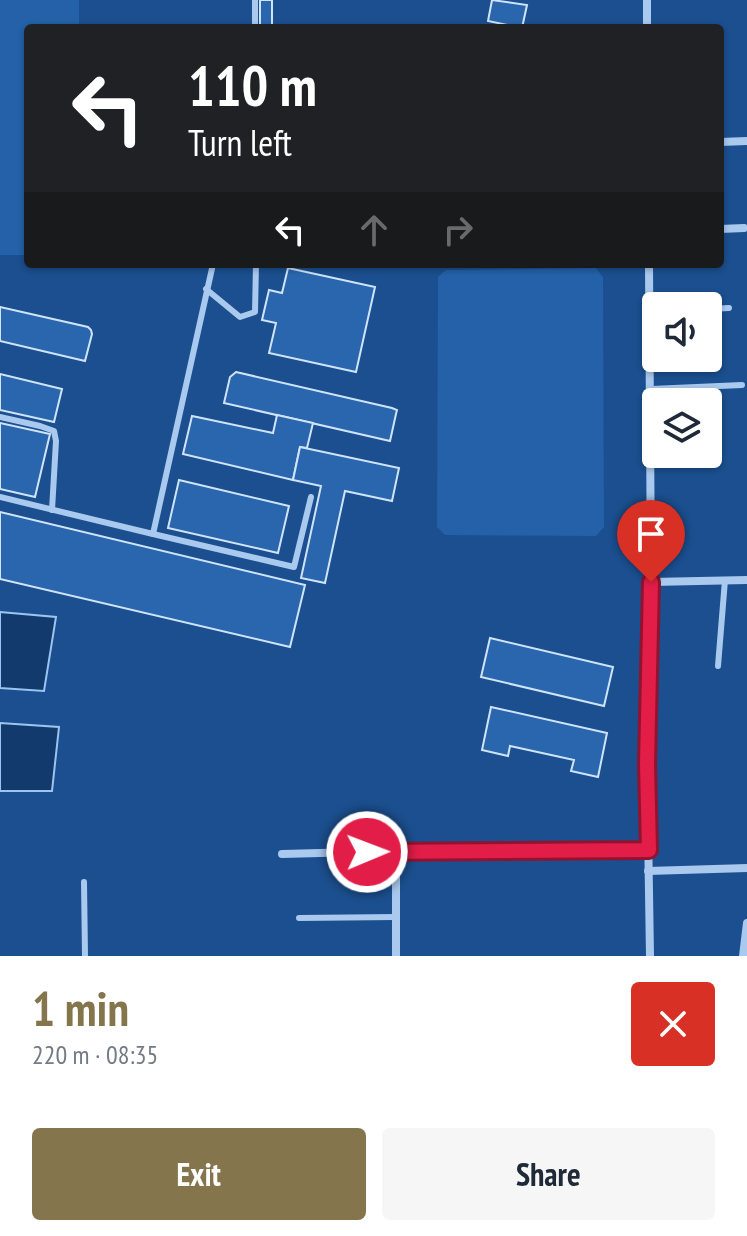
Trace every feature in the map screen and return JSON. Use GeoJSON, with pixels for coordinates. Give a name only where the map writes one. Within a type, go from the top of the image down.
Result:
{"type":"FeatureCollection","features":[{"type":"Feature","properties":{"kind":"street"},"geometry":{"type":"LineString","coordinates":[[647,0],[647,24]]}},
{"type":"Feature","properties":{"kind":"street"},"geometry":{"type":"LineString","coordinates":[[724,142],[747,141]]}},
{"type":"Feature","properties":{"kind":"street"},"geometry":{"type":"LineString","coordinates":[[724,229],[744,228]]}},
{"type":"Feature","properties":{"kind":"street"},"geometry":{"type":"LineString","coordinates":[[649,268],[651,292]]}},
{"type":"Feature","properties":{"kind":"street"},"geometry":{"type":"LineString","coordinates":[[650,956],[647,764],[651,468]]}},
{"type":"Feature","properties":{"kind":"street"},"geometry":{"type":"LineString","coordinates":[[651,582],[747,580]]}},
{"type":"Feature","properties":{"kind":"street"},"geometry":{"type":"LineString","coordinates":[[282,854],[649,850]]}},
{"type":"Feature","properties":{"kind":"street"},"geometry":{"type":"LineString","coordinates":[[396,851],[396,956]]}},
{"type":"Feature","properties":{"kind":"street"},"geometry":{"type":"LineString","coordinates":[[648,871],[747,868]]}},
{"type":"Feature","properties":{"kind":"street"},"geometry":{"type":"LineString","coordinates":[[743,956],[747,923]]}},
{"type":"Feature","properties":{"kind":"lane"},"geometry":{"type":"LineString","coordinates":[[255,0],[255,24]]}},
{"type":"Feature","properties":{"kind":"lane"},"geometry":{"type":"LineString","coordinates":[[153,534],[212,268]]}},
{"type":"Feature","properties":{"kind":"lane"},"geometry":{"type":"LineString","coordinates":[[206,289],[240,317],[255,312],[256,268]]}},
{"type":"Feature","properties":{"kind":"lane"},"geometry":{"type":"LineString","coordinates":[[722,308],[729,308]]}},
{"type":"Feature","properties":{"kind":"lane"},"geometry":{"type":"LineString","coordinates":[[674,388],[742,385]]}},
{"type":"Feature","properties":{"kind":"lane"},"geometry":{"type":"LineString","coordinates":[[0,417],[54,431],[52,510]]}},
{"type":"Feature","properties":{"kind":"lane"},"geometry":{"type":"LineString","coordinates":[[0,497],[294,567],[311,497]]}},
{"type":"Feature","properties":{"kind":"lane"},"geometry":{"type":"LineString","coordinates":[[718,666],[725,580]]}},
{"type":"Feature","properties":{"kind":"lane"},"geometry":{"type":"LineString","coordinates":[[84,882],[85,956]]}},
{"type":"Feature","properties":{"kind":"lane"},"geometry":{"type":"LineString","coordinates":[[299,918],[396,917]]}},
{"type":"Feature","properties":{"kind":"shaded area"},"geometry":{"type":"Polygon","coordinates":[[[0,0],[79,0],[79,24],[24,24],[24,255],[0,255],[0,0]]]}},
{"type":"Feature","properties":{"kind":"shaded area"},"geometry":{"type":"Polygon","coordinates":[[[596,268],[603,277],[604,527],[596,536],[445,535],[437,527],[438,277],[446,270],[596,268]]]}},
{"type":"Feature","properties":{"kind":"shaded area"},"geometry":{"type":"Polygon","coordinates":[[[0,612],[56,617],[44,691],[0,688],[0,612]]]}},
{"type":"Feature","properties":{"kind":"shaded area"},"geometry":{"type":"Polygon","coordinates":[[[0,723],[59,727],[52,791],[0,791],[0,723]]]}},
{"type":"Feature","properties":{"kind":"building"},"geometry":{"type":"Polygon","coordinates":[[[260,0],[272,0],[272,24],[260,24],[260,0]]]}},
{"type":"Feature","properties":{"kind":"building"},"geometry":{"type":"Polygon","coordinates":[[[492,0],[527,5],[523,24],[488,21],[492,0]]]}},
{"type":"Feature","properties":{"kind":"building"},"geometry":{"type":"Polygon","coordinates":[[[288,268],[375,287],[356,372],[269,353],[276,323],[262,320],[269,290],[282,293],[288,268]]]}},
{"type":"Feature","properties":{"kind":"building"},"geometry":{"type":"Polygon","coordinates":[[[0,307],[88,327],[92,334],[85,361],[0,341],[0,307]]]}},
{"type":"Feature","properties":{"kind":"building"},"geometry":{"type":"Polygon","coordinates":[[[236,372],[397,410],[390,441],[224,403],[230,377],[236,372]]]}},
{"type":"Feature","properties":{"kind":"building"},"geometry":{"type":"Polygon","coordinates":[[[0,374],[62,389],[54,422],[0,410],[0,374]]]}},
{"type":"Feature","properties":{"kind":"building"},"geometry":{"type":"Polygon","coordinates":[[[277,415],[313,423],[307,448],[300,447],[293,480],[183,454],[192,416],[273,433],[277,415]]]}},
{"type":"Feature","properties":{"kind":"building"},"geometry":{"type":"Polygon","coordinates":[[[0,423],[50,434],[35,497],[0,489],[0,423]]]}},
{"type":"Feature","properties":{"kind":"building"},"geometry":{"type":"Polygon","coordinates":[[[300,447],[399,468],[392,501],[345,491],[325,583],[301,578],[321,486],[293,480],[300,447]]]}},
{"type":"Feature","properties":{"kind":"building"},"geometry":{"type":"Polygon","coordinates":[[[179,480],[289,506],[278,553],[168,528],[179,480]]]}},
{"type":"Feature","properties":{"kind":"building"},"geometry":{"type":"Polygon","coordinates":[[[0,512],[305,585],[290,647],[0,579],[0,512]]]}},
{"type":"Feature","properties":{"kind":"building"},"geometry":{"type":"Polygon","coordinates":[[[490,638],[613,667],[604,706],[481,677],[490,638]]]}},
{"type":"Feature","properties":{"kind":"building"},"geometry":{"type":"Polygon","coordinates":[[[491,707],[607,733],[598,777],[571,771],[574,760],[510,746],[508,756],[482,750],[491,707]]]}},
{"type":"Feature","properties":{"kind":"route"},"geometry":{"type":"LineString","coordinates":[[367,852],[649,850],[647,764],[651,582]]}}]}
